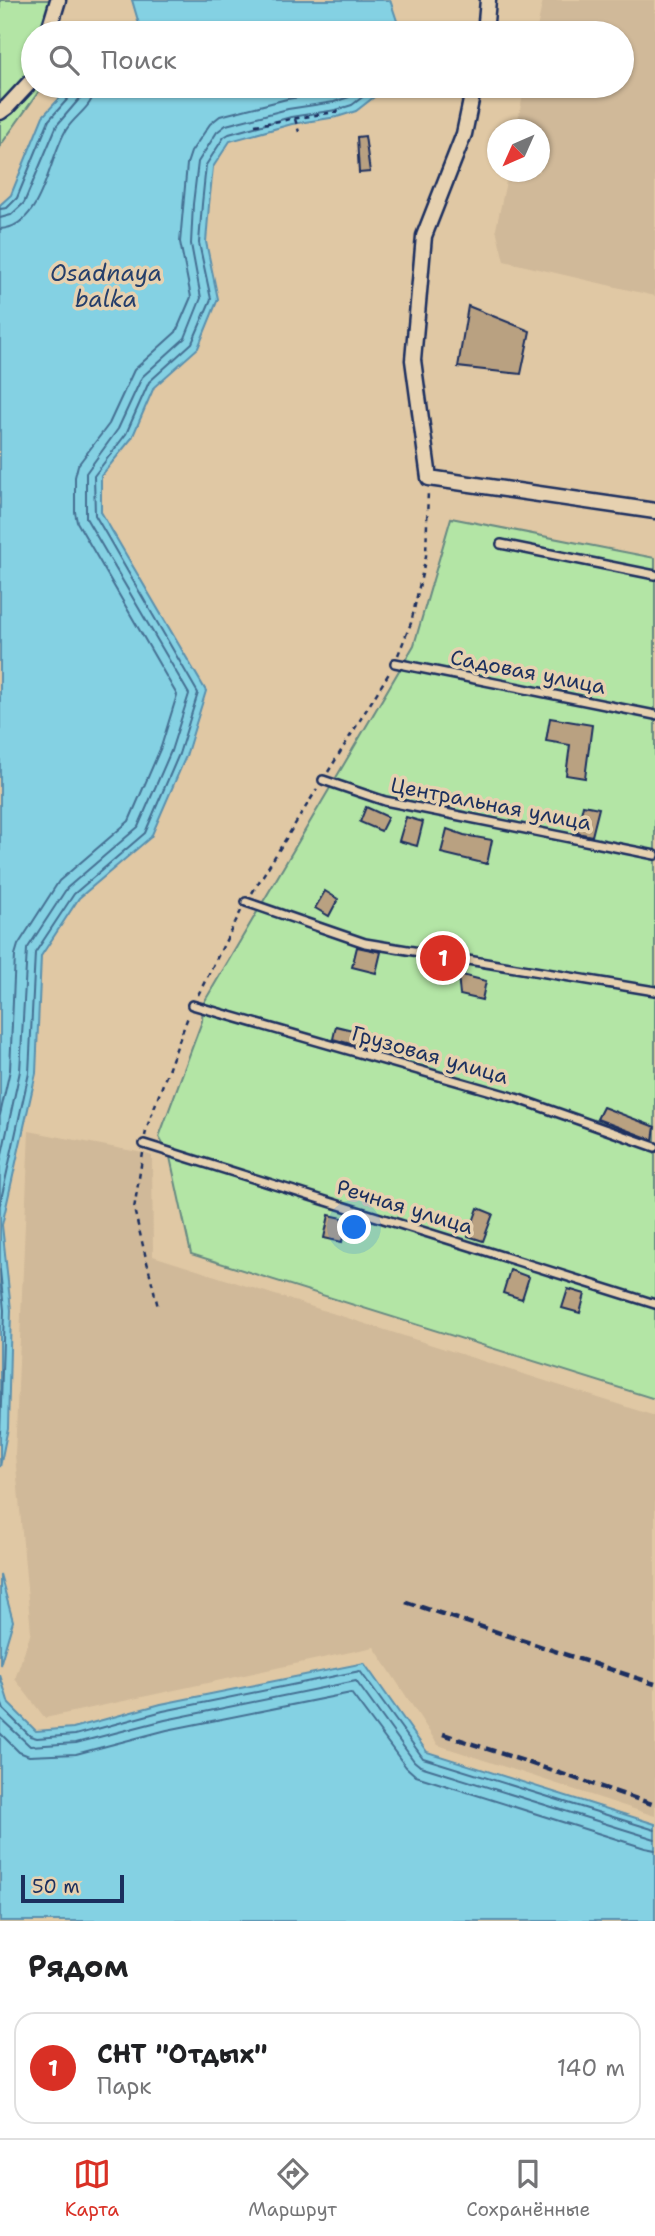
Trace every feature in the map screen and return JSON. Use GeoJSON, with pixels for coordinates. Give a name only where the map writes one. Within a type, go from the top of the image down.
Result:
{"type":"FeatureCollection","features":[{"type":"Feature","properties":{"kind":"street"},"geometry":{"type":"LineString","coordinates":[[52,21],[58,0]]}},
{"type":"Feature","properties":{"kind":"street"},"geometry":{"type":"LineString","coordinates":[[486,21],[488,0]]}},
{"type":"Feature","properties":{"kind":"street"},"geometry":{"type":"LineString","coordinates":[[0,112],[21,91]]}},
{"type":"Feature","properties":{"kind":"street"},"geometry":{"type":"LineString","coordinates":[[472,98],[464,134],[424,236],[413,360],[429,478],[655,511]]}},
{"type":"Feature","properties":{"kind":"lane"},"geometry":{"type":"LineString","coordinates":[[501,544],[655,575]]}},
{"type":"Feature","properties":{"kind":"lane","name":"Садовая улица"},"geometry":{"type":"LineString","coordinates":[[395,663],[655,715]]}},
{"type":"Feature","properties":{"kind":"lane","name":"Центральная улица"},"geometry":{"type":"LineString","coordinates":[[323,780],[385,801],[655,855]]}},
{"type":"Feature","properties":{"kind":"lane"},"geometry":{"type":"LineString","coordinates":[[246,902],[365,943],[655,991]]}},
{"type":"Feature","properties":{"kind":"lane","name":"Грузовая улица"},"geometry":{"type":"LineString","coordinates":[[192,1005],[519,1099],[655,1147]]}},
{"type":"Feature","properties":{"kind":"lane","name":"Речная улица"},"geometry":{"type":"LineString","coordinates":[[144,1144],[655,1304]]}},
{"type":"Feature","properties":{"kind":"path"},"geometry":{"type":"LineString","coordinates":[[255,125],[341,111]]}},
{"type":"Feature","properties":{"kind":"path"},"geometry":{"type":"LineString","coordinates":[[295,118],[299,132]]}},
{"type":"Feature","properties":{"kind":"path"},"geometry":{"type":"LineString","coordinates":[[158,1307],[134,1209],[147,1127],[192,1005],[246,902],[395,663],[411,623],[426,556],[429,478]]}},
{"type":"Feature","properties":{"kind":"shaded area"},"geometry":{"type":"Polygon","coordinates":[[[543,0],[655,0],[655,296],[504,261],[496,229],[506,182],[550,182],[550,119],[518,119],[522,98],[634,98],[634,21],[539,21],[543,0]]]}},
{"type":"Feature","properties":{"kind":"shaded area"},"geometry":{"type":"Polygon","coordinates":[[[29,1131],[152,1156],[153,1256],[655,1416],[655,1816],[438,1745],[374,1647],[45,1718],[15,1679],[31,1632],[15,1455],[29,1131]]]}},
{"type":"Feature","properties":{"kind":"green space"},"geometry":{"type":"Polygon","coordinates":[[[0,0],[58,0],[54,21],[21,21],[21,98],[34,98],[0,146],[0,0]]]}},
{"type":"Feature","properties":{"kind":"green space"},"geometry":{"type":"Polygon","coordinates":[[[451,518],[655,558],[655,1399],[191,1254],[170,1157],[159,1137],[202,1021],[203,1004],[414,645],[451,518]]]}},
{"type":"Feature","properties":{"kind":"water"},"geometry":{"type":"Polygon","coordinates":[[[132,0],[390,0],[397,21],[138,21],[132,0]]]}},
{"type":"Feature","properties":{"kind":"water","name":"Osadnaya balka"},"geometry":{"type":"Polygon","coordinates":[[[60,98],[373,98],[356,111],[337,117],[292,124],[230,141],[213,167],[206,242],[218,299],[198,348],[154,387],[132,438],[101,476],[101,512],[206,691],[186,756],[151,837],[79,898],[41,956],[36,1073],[2,1225],[11,1310],[8,1428],[0,1467],[0,205],[11,195],[43,116],[60,98]]]}},
{"type":"Feature","properties":{"kind":"water"},"geometry":{"type":"Polygon","coordinates":[[[0,1574],[13,1621],[0,1665],[0,1574]]]}},
{"type":"Feature","properties":{"kind":"water"},"geometry":{"type":"Polygon","coordinates":[[[364,1663],[427,1752],[655,1824],[655,1921],[0,1921],[0,1675],[9,1704],[36,1731],[73,1728],[161,1704],[364,1663]]]}},
{"type":"Feature","properties":{"kind":"building"},"geometry":{"type":"Polygon","coordinates":[[[365,136],[370,172],[359,173],[357,137],[365,136]]]}},
{"type":"Feature","properties":{"kind":"building"},"geometry":{"type":"Polygon","coordinates":[[[468,306],[530,331],[521,374],[458,367],[468,306]]]}},
{"type":"Feature","properties":{"kind":"building"},"geometry":{"type":"Polygon","coordinates":[[[550,718],[592,725],[585,778],[566,775],[570,745],[546,741],[550,718]]]}},
{"type":"Feature","properties":{"kind":"building"},"geometry":{"type":"Polygon","coordinates":[[[429,791],[452,794],[450,807],[428,803],[429,791]]]}},
{"type":"Feature","properties":{"kind":"building"},"geometry":{"type":"Polygon","coordinates":[[[583,805],[599,808],[592,836],[577,833],[583,805]]]}},
{"type":"Feature","properties":{"kind":"building"},"geometry":{"type":"Polygon","coordinates":[[[366,807],[388,817],[381,831],[360,822],[366,807]]]}},
{"type":"Feature","properties":{"kind":"building"},"geometry":{"type":"Polygon","coordinates":[[[406,817],[423,822],[417,846],[399,841],[406,817]]]}},
{"type":"Feature","properties":{"kind":"building"},"geometry":{"type":"Polygon","coordinates":[[[447,829],[492,840],[487,864],[441,853],[447,829]]]}},
{"type":"Feature","properties":{"kind":"building"},"geometry":{"type":"Polygon","coordinates":[[[325,891],[338,899],[329,916],[315,908],[325,891]]]}},
{"type":"Feature","properties":{"kind":"building"},"geometry":{"type":"Polygon","coordinates":[[[357,947],[381,952],[376,973],[352,967],[357,947]]]}},
{"type":"Feature","properties":{"kind":"building"},"geometry":{"type":"Polygon","coordinates":[[[458,974],[486,981],[482,1000],[460,995],[458,974]]]}},
{"type":"Feature","properties":{"kind":"building"},"geometry":{"type":"Polygon","coordinates":[[[336,1026],[369,1034],[365,1048],[333,1039],[336,1026]]]}},
{"type":"Feature","properties":{"kind":"building"},"geometry":{"type":"Polygon","coordinates":[[[603,1107],[655,1127],[653,1140],[597,1119],[603,1107]]]}},
{"type":"Feature","properties":{"kind":"building"},"geometry":{"type":"Polygon","coordinates":[[[478,1208],[493,1214],[483,1241],[468,1236],[478,1208]]]}},
{"type":"Feature","properties":{"kind":"building"},"geometry":{"type":"Polygon","coordinates":[[[329,1215],[347,1219],[342,1242],[324,1238],[329,1215]]]}},
{"type":"Feature","properties":{"kind":"building"},"geometry":{"type":"Polygon","coordinates":[[[510,1270],[529,1277],[522,1299],[503,1293],[510,1270]]]}},
{"type":"Feature","properties":{"kind":"building"},"geometry":{"type":"Polygon","coordinates":[[[568,1289],[585,1294],[580,1313],[562,1308],[568,1289]]]}},
{"type":"Feature","properties":{"kind":"railway"},"geometry":{"type":"LineString","coordinates":[[406,1602],[655,1684]]}},
{"type":"Feature","properties":{"kind":"railway"},"geometry":{"type":"LineString","coordinates":[[443,1734],[655,1805]]}},
{"type":"Feature","properties":{"kind":"place","name":"СНТ \"Отдых\""},"geometry":{"type":"Point","coordinates":[443,958]}}]}
